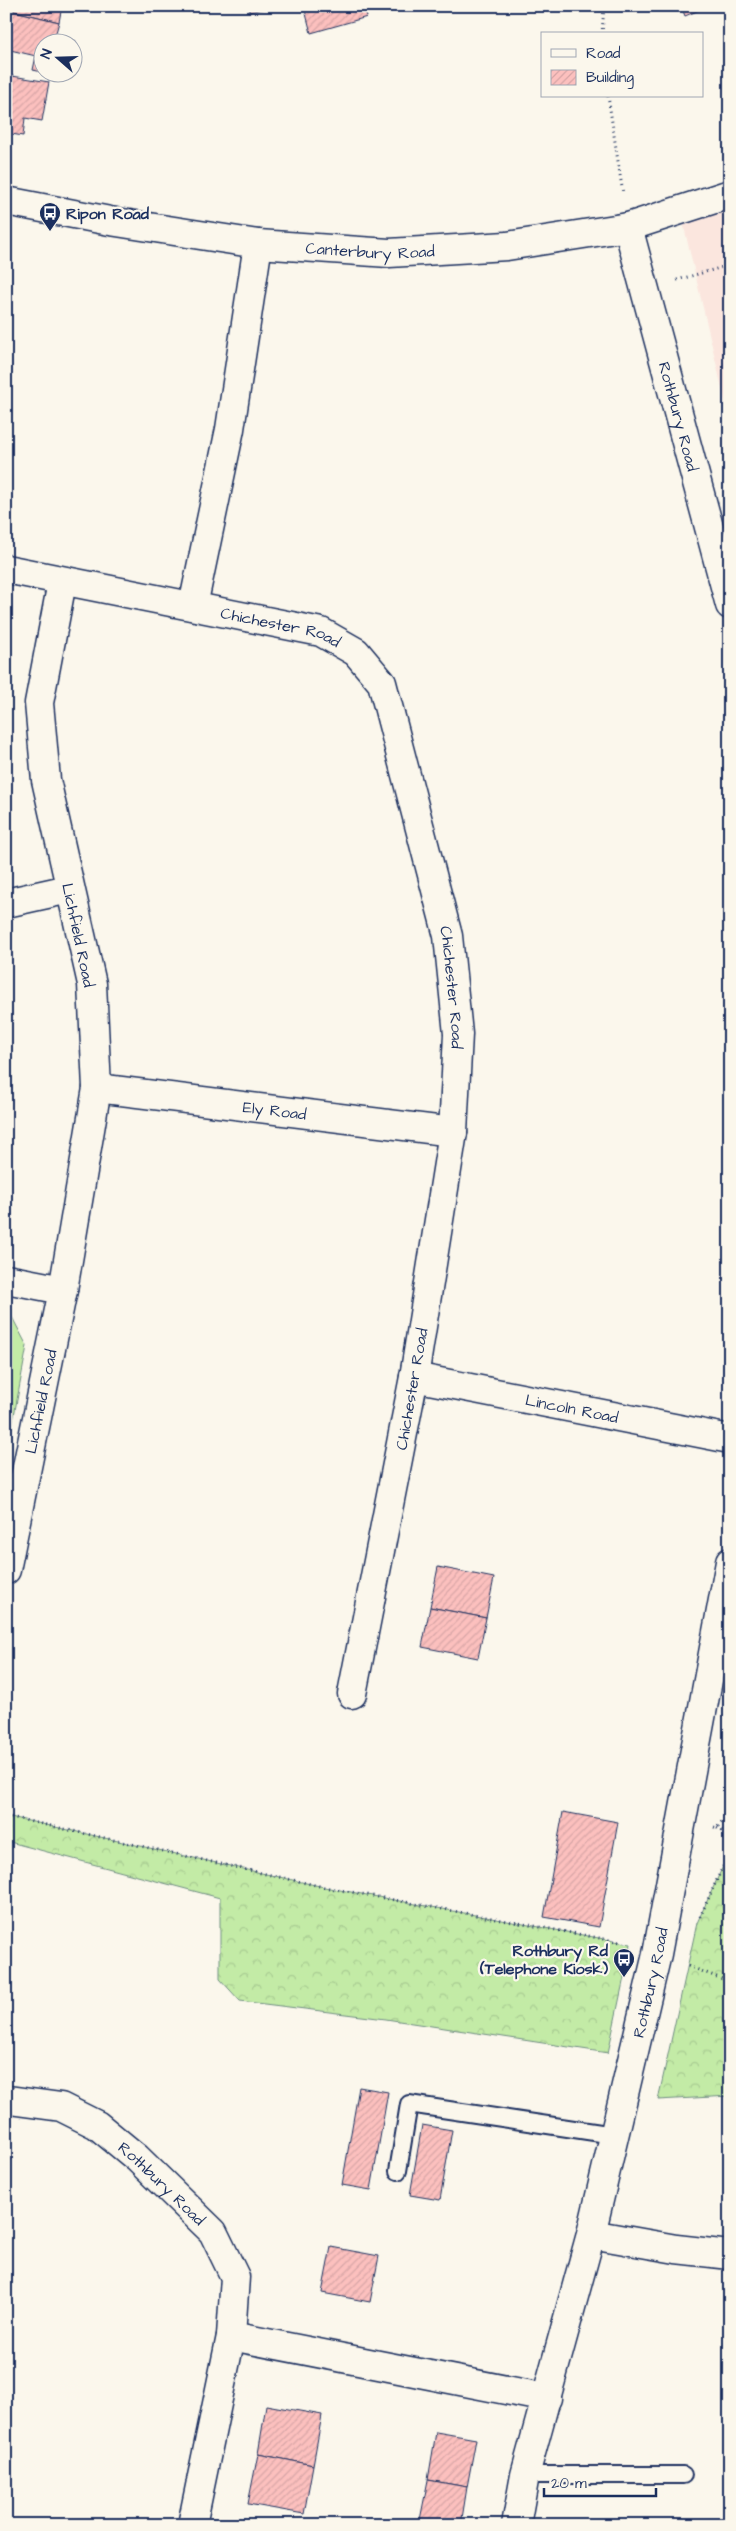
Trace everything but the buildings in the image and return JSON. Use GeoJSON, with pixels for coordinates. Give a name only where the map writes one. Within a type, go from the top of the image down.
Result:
{"type":"FeatureCollection","features":[{"type":"Feature","properties":{"kind":"street","name":"Canterbury Road"},"geometry":{"type":"LineString","coordinates":[[6,200],[110,221],[258,244],[389,253],[507,246],[628,227],[730,194]]}},
{"type":"Feature","properties":{"kind":"street","name":"Rothbury Road"},"geometry":{"type":"LineString","coordinates":[[628,227],[730,606]]}},
{"type":"Feature","properties":{"kind":"street"},"geometry":{"type":"LineString","coordinates":[[192,606],[230,430],[258,244]]}},
{"type":"Feature","properties":{"kind":"street","name":"Chichester Road"},"geometry":{"type":"LineString","coordinates":[[6,569],[62,582],[321,632],[356,652],[382,683],[448,936],[458,1034],[453,1132],[414,1377],[352,1694]]}},
{"type":"Feature","properties":{"kind":"street","name":"Lichfield Road"},"geometry":{"type":"LineString","coordinates":[[6,1570],[63,1290],[97,1088],[92,984],[69,889],[46,780],[38,703],[62,582]]}},
{"type":"Feature","properties":{"kind":"street"},"geometry":{"type":"LineString","coordinates":[[6,902],[69,889]]}},
{"type":"Feature","properties":{"kind":"street","name":"Ely Road"},"geometry":{"type":"LineString","coordinates":[[97,1088],[453,1132]]}},
{"type":"Feature","properties":{"kind":"street"},"geometry":{"type":"LineString","coordinates":[[6,1279],[63,1290]]}},
{"type":"Feature","properties":{"kind":"street","name":"Lincoln Road"},"geometry":{"type":"LineString","coordinates":[[414,1377],[730,1438]]}},
{"type":"Feature","properties":{"kind":"street","name":"Rothbury Road"},"geometry":{"type":"LineString","coordinates":[[516,2525],[525,2475],[591,2234],[657,1954],[730,1562]]}},
{"type":"Feature","properties":{"kind":"street","name":"Rothbury Road"},"geometry":{"type":"LineString","coordinates":[[9,2100],[61,2107],[97,2125],[137,2158],[213,2232],[235,2277],[231,2336],[192,2525]]}},
{"type":"Feature","properties":{"kind":"street"},"geometry":{"type":"LineString","coordinates":[[591,2234],[676,2249],[730,2255]]}},
{"type":"Feature","properties":{"kind":"street"},"geometry":{"type":"LineString","coordinates":[[231,2336],[547,2398]]}},
{"type":"Feature","properties":{"kind":"lane"},"geometry":{"type":"LineString","coordinates":[[398,2171],[409,2104],[614,2135]]}},
{"type":"Feature","properties":{"kind":"lane"},"geometry":{"type":"LineString","coordinates":[[525,2475],[683,2475]]}},
{"type":"Feature","properties":{"kind":"path"},"geometry":{"type":"LineString","coordinates":[[602,32],[604,6]]}},
{"type":"Feature","properties":{"kind":"path"},"geometry":{"type":"LineString","coordinates":[[608,98],[628,227]]}},
{"type":"Feature","properties":{"kind":"path"},"geometry":{"type":"LineString","coordinates":[[645,289],[730,265]]}},
{"type":"Feature","properties":{"kind":"path"},"geometry":{"type":"LineString","coordinates":[[6,1816],[324,1887],[631,1944],[730,1982]]}},
{"type":"Feature","properties":{"kind":"path"},"geometry":{"type":"LineString","coordinates":[[717,1828],[730,1835]]}},
{"type":"Feature","properties":{"kind":"shaded area"},"geometry":{"type":"Polygon","coordinates":[[[730,194],[730,422],[680,210],[730,194]]]}},
{"type":"Feature","properties":{"kind":"green space"},"geometry":{"type":"Polygon","coordinates":[[[6,1315],[12,1317],[27,1346],[6,1459],[6,1315]]]}},
{"type":"Feature","properties":{"kind":"green space"},"geometry":{"type":"Polygon","coordinates":[[[6,1816],[324,1887],[631,1944],[608,2053],[386,2019],[240,2001],[220,1979],[220,1898],[6,1841],[6,1816]]]}},
{"type":"Feature","properties":{"kind":"green space"},"geometry":{"type":"Polygon","coordinates":[[[730,1851],[730,2096],[658,2100],[697,1923],[730,1851]]]}},
{"type":"Feature","properties":{"kind":"place","name":"Ripon Road"},"geometry":{"type":"Point","coordinates":[50,232]}},
{"type":"Feature","properties":{"kind":"place","name":"Rothbury Rd (Telephone Kiosk)"},"geometry":{"type":"Point","coordinates":[624,1978]}}]}
